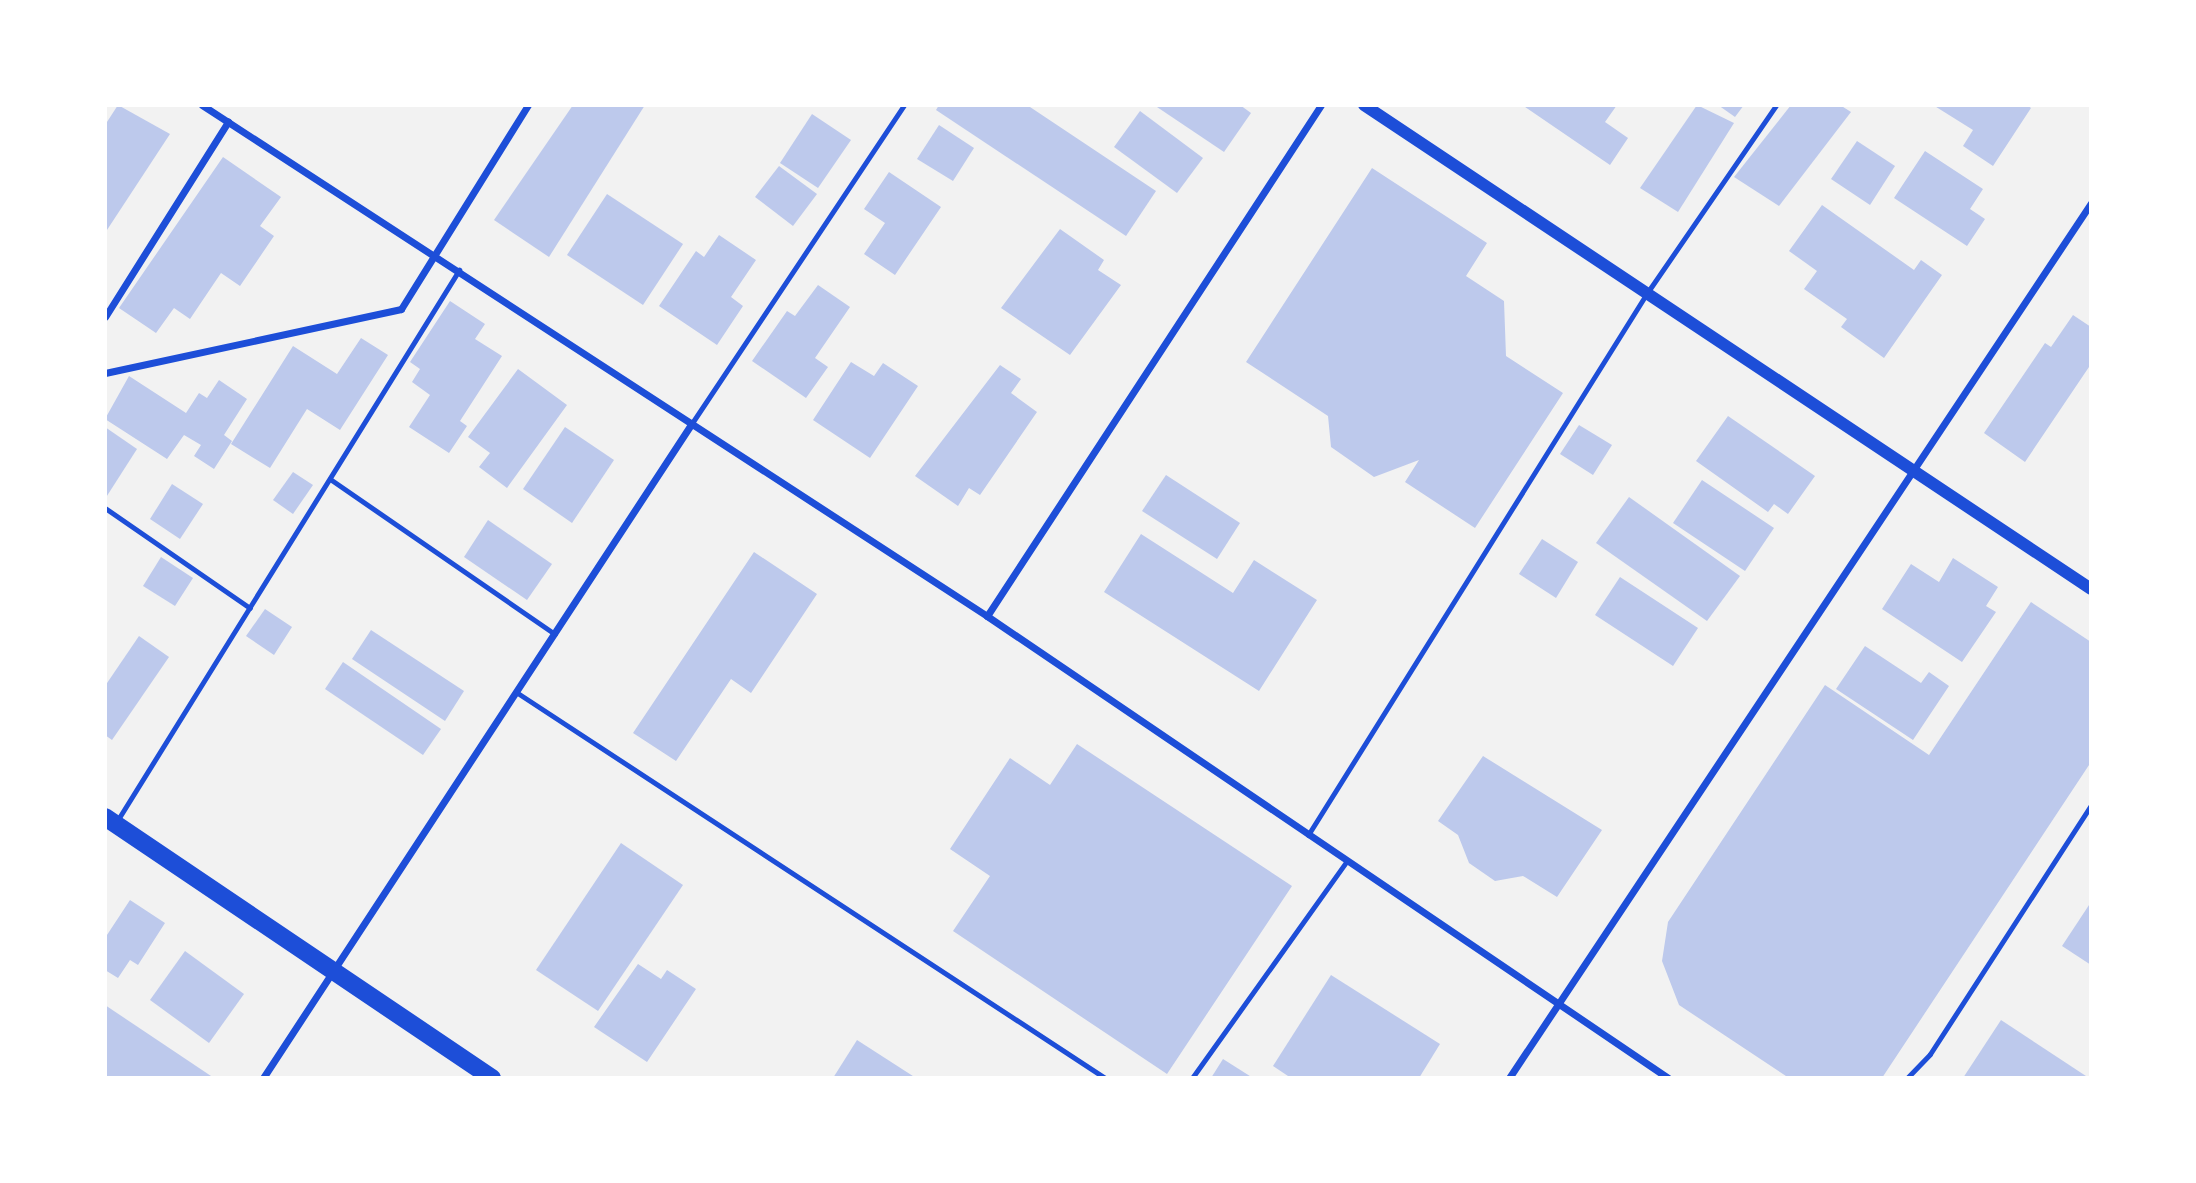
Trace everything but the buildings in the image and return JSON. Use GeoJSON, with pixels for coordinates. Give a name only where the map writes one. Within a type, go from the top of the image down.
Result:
{"type":"FeatureCollection","features":[{"type":"Feature","properties":{"kind":"main road"},"geometry":{"type":"LineString","coordinates":[[110,820],[492,1078]]}},
{"type":"Feature","properties":{"kind":"street"},"geometry":{"type":"LineString","coordinates":[[202,105],[433,252],[987,616],[1668,1078]]}},
{"type":"Feature","properties":{"kind":"street"},"geometry":{"type":"LineString","coordinates":[[105,373],[401,309],[433,252],[528,105]]}},
{"type":"Feature","properties":{"kind":"street"},"geometry":{"type":"LineString","coordinates":[[987,616],[1321,105]]}},
{"type":"Feature","properties":{"kind":"street"},"geometry":{"type":"LineString","coordinates":[[1364,105],[2091,589]]}},
{"type":"Feature","properties":{"kind":"street"},"geometry":{"type":"LineString","coordinates":[[105,317],[228,122]]}},
{"type":"Feature","properties":{"kind":"street"},"geometry":{"type":"LineString","coordinates":[[1509,1078],[2091,203]]}},
{"type":"Feature","properties":{"kind":"street"},"geometry":{"type":"LineString","coordinates":[[263,1078],[692,423]]}},
{"type":"Feature","properties":{"kind":"lane"},"geometry":{"type":"LineString","coordinates":[[692,423],[904,105]]}},
{"type":"Feature","properties":{"kind":"lane"},"geometry":{"type":"LineString","coordinates":[[1308,835],[1647,293],[1776,105]]}},
{"type":"Feature","properties":{"kind":"lane"},"geometry":{"type":"LineString","coordinates":[[110,820],[250,608],[459,270]]}},
{"type":"Feature","properties":{"kind":"lane"},"geometry":{"type":"LineString","coordinates":[[330,479],[555,634]]}},
{"type":"Feature","properties":{"kind":"lane"},"geometry":{"type":"LineString","coordinates":[[105,508],[250,608]]}},
{"type":"Feature","properties":{"kind":"lane"},"geometry":{"type":"LineString","coordinates":[[516,692],[1105,1078]]}},
{"type":"Feature","properties":{"kind":"lane"},"geometry":{"type":"LineString","coordinates":[[1907,1078],[1930,1054],[2091,805]]}},
{"type":"Feature","properties":{"kind":"lane"},"geometry":{"type":"LineString","coordinates":[[1192,1078],[1347,861]]}},
{"type":"Feature","properties":{"kind":"lane"},"geometry":{"type":"LineString","coordinates":[[1117,1078],[1128,1078]]}}]}
